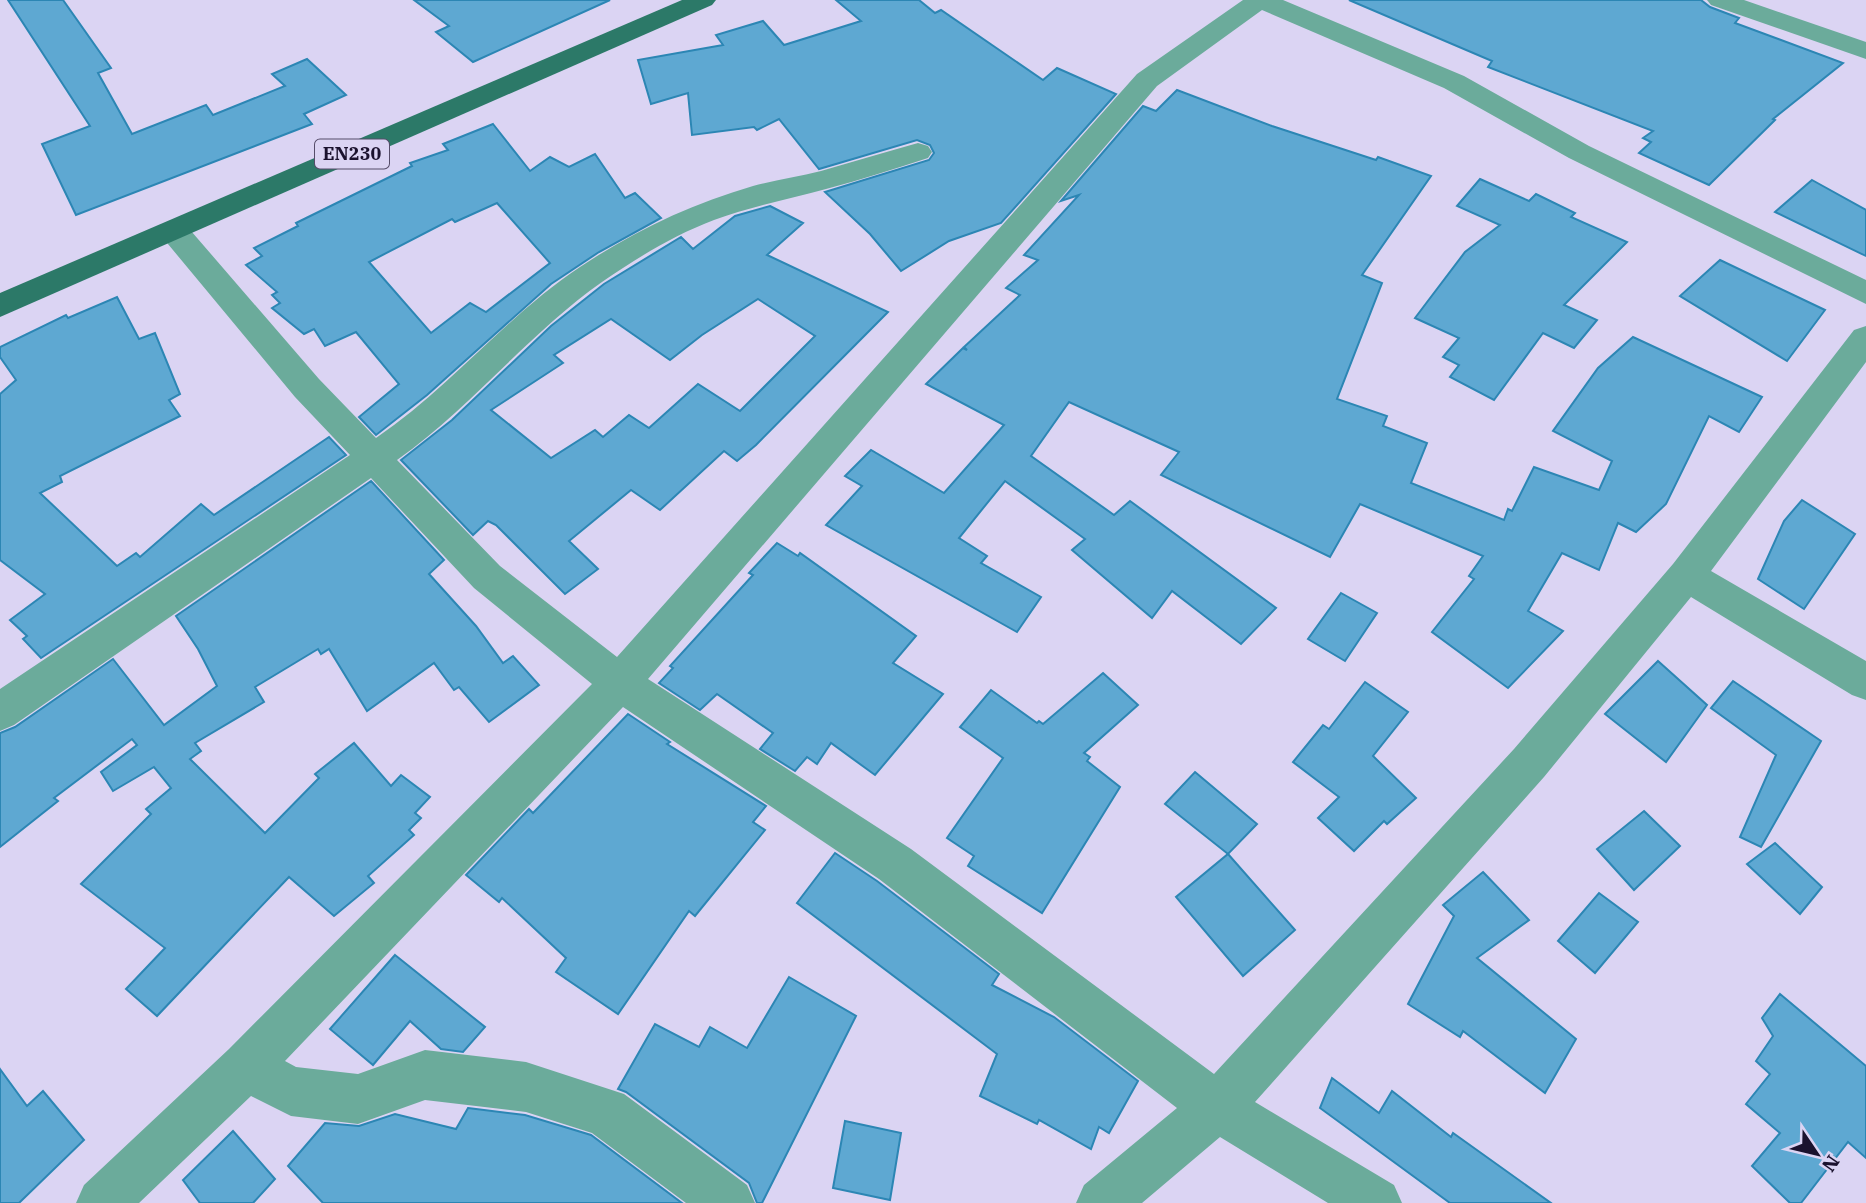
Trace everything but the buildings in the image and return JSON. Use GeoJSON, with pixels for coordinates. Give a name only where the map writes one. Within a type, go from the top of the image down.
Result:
{"type":"FeatureCollection","features":[{"type":"Feature","properties":{"kind":"main road","name":"EN230"},"geometry":{"type":"LineString","coordinates":[[0,306],[703,0]]}},
{"type":"Feature","properties":{"kind":"street"},"geometry":{"type":"LineString","coordinates":[[102,1203],[246,1066],[620,683],[1147,80],[1260,0],[1454,82],[1579,152],[1866,293]]}},
{"type":"Feature","properties":{"kind":"street"},"geometry":{"type":"LineString","coordinates":[[1720,0],[1866,51]]}},
{"type":"Feature","properties":{"kind":"street"},"geometry":{"type":"LineString","coordinates":[[0,712],[375,459],[414,430],[514,338],[589,276],[651,237],[701,214],[749,198],[918,152]]}},
{"type":"Feature","properties":{"kind":"street"},"geometry":{"type":"LineString","coordinates":[[174,231],[307,388],[487,576],[620,683],[895,864],[1217,1107],[1376,1203]]}},
{"type":"Feature","properties":{"kind":"street"},"geometry":{"type":"LineString","coordinates":[[1101,1203],[1217,1107],[1529,763],[1686,575],[1866,338]]}},
{"type":"Feature","properties":{"kind":"street"},"geometry":{"type":"LineString","coordinates":[[1686,575],[1866,682]]}},
{"type":"Feature","properties":{"kind":"street"},"geometry":{"type":"LineString","coordinates":[[246,1066],[291,1091],[358,1099],[425,1075],[526,1087],[606,1112],[729,1203]]}}]}
